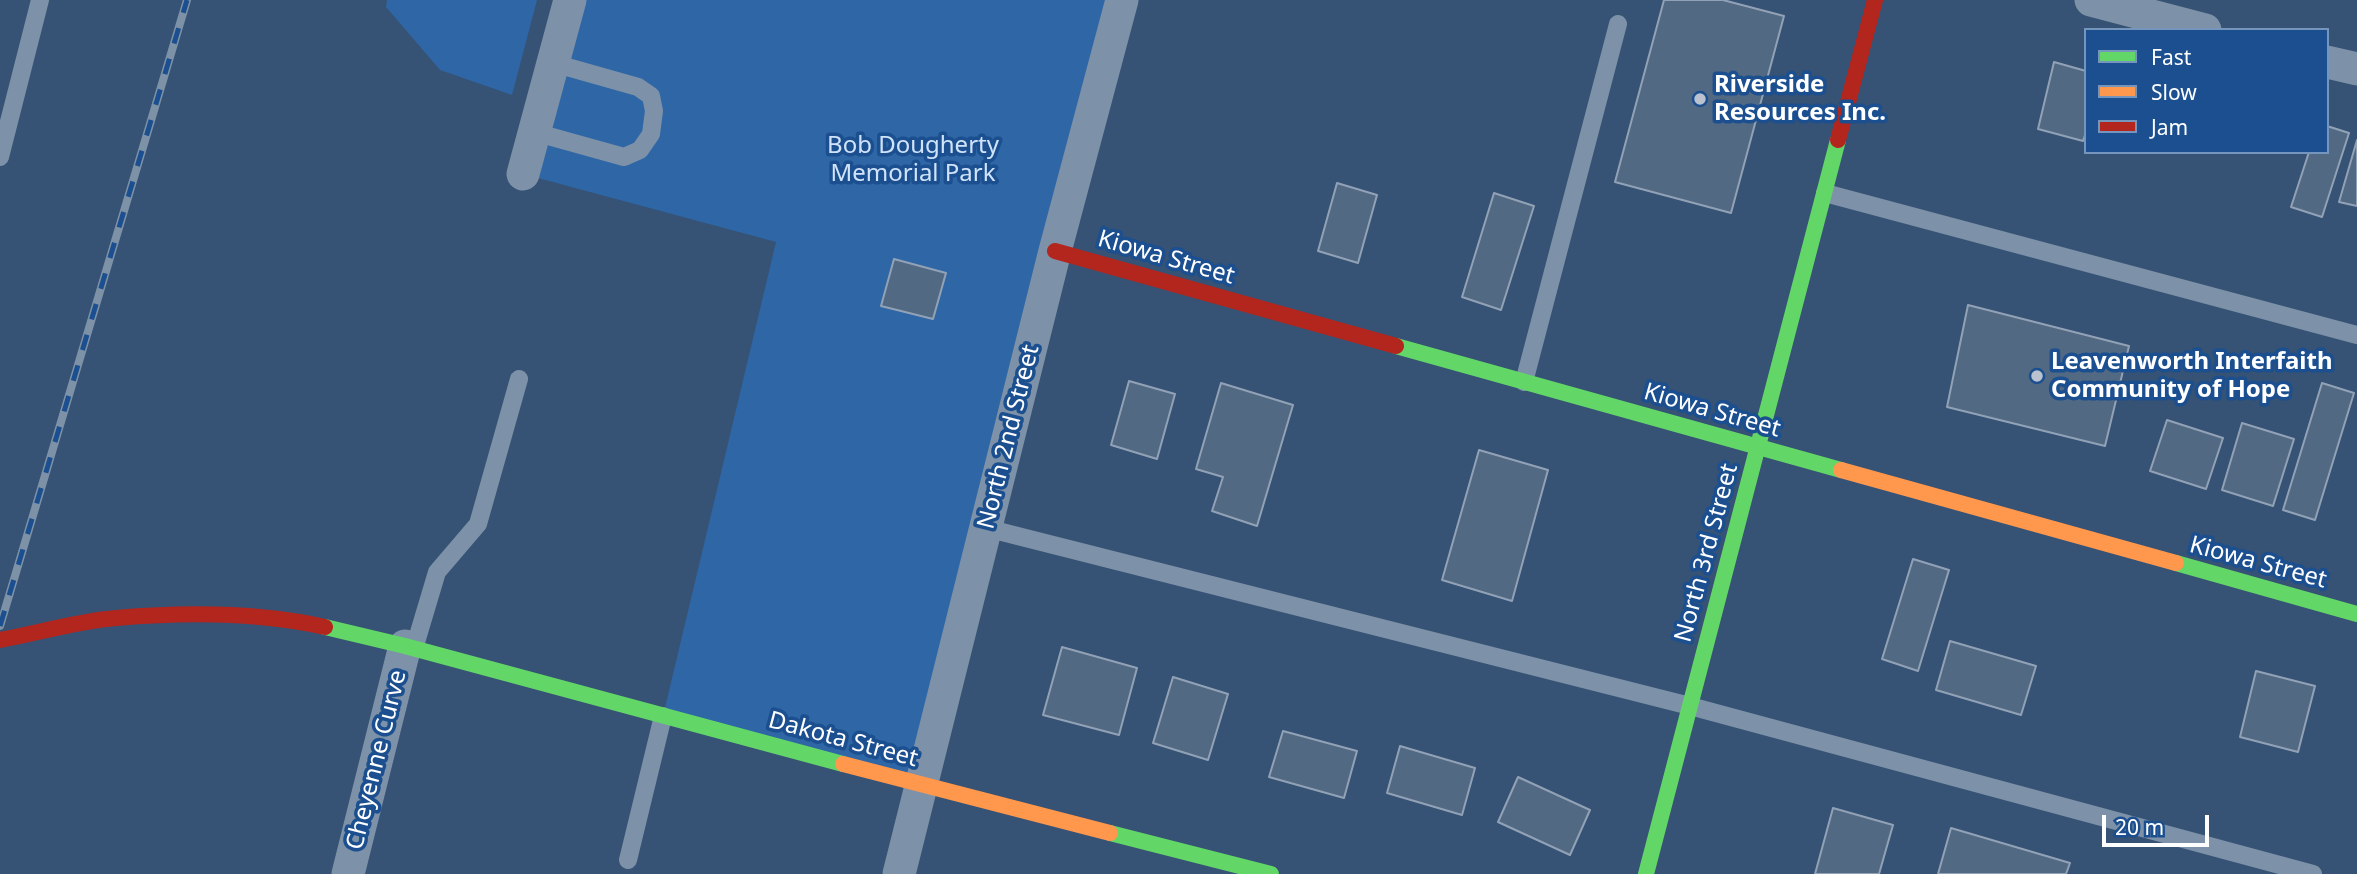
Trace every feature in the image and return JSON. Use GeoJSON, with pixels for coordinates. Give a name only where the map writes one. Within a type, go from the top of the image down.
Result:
{"type":"FeatureCollection","features":[{"type":"Feature","properties":{"kind":"street"},"geometry":{"type":"LineString","coordinates":[[523,174],[570,0]]}},
{"type":"Feature","properties":{"kind":"street","name":"North 2nd Street"},"geometry":{"type":"LineString","coordinates":[[899,874],[1055,251],[1122,0]]}},
{"type":"Feature","properties":{"kind":"street","name":"North 3rd Street"},"geometry":{"type":"LineString","coordinates":[[1646,874],[1875,0]]}},
{"type":"Feature","properties":{"kind":"street"},"geometry":{"type":"LineString","coordinates":[[2091,0],[2198,28]]}},
{"type":"Feature","properties":{"kind":"street"},"geometry":{"type":"LineString","coordinates":[[2329,62],[2357,69]]}},
{"type":"Feature","properties":{"kind":"street","name":"Kiowa Street"},"geometry":{"type":"LineString","coordinates":[[1055,251],[2357,614]]}},
{"type":"Feature","properties":{"kind":"street","name":"Dakota Street"},"geometry":{"type":"LineString","coordinates":[[0,639],[114,618],[202,614],[297,621],[1271,874]]}},
{"type":"Feature","properties":{"kind":"street","name":"Cheyenne Curve"},"geometry":{"type":"LineString","coordinates":[[348,874],[409,648]]}},
{"type":"Feature","properties":{"kind":"lane"},"geometry":{"type":"LineString","coordinates":[[0,157],[40,0]]}},
{"type":"Feature","properties":{"kind":"lane"},"geometry":{"type":"LineString","coordinates":[[1524,382],[1618,24]]}},
{"type":"Feature","properties":{"kind":"lane"},"geometry":{"type":"LineString","coordinates":[[534,132],[624,157],[640,150],[651,134],[654,111],[651,96],[638,87],[553,63]]}},
{"type":"Feature","properties":{"kind":"lane"},"geometry":{"type":"LineString","coordinates":[[1825,193],[2357,335]]}},
{"type":"Feature","properties":{"kind":"lane"},"geometry":{"type":"LineString","coordinates":[[409,648],[437,572],[478,524],[519,379]]}},
{"type":"Feature","properties":{"kind":"lane"},"geometry":{"type":"LineString","coordinates":[[986,528],[1690,706],[2313,874]]}},
{"type":"Feature","properties":{"kind":"lane"},"geometry":{"type":"LineString","coordinates":[[628,860],[663,716]]}},
{"type":"Feature","properties":{"kind":"green space"},"geometry":{"type":"Polygon","coordinates":[[[387,0],[537,0],[512,95],[440,70],[386,7],[387,0]]]}},
{"type":"Feature","properties":{"kind":"green space","name":"Bob Dougherty Memorial Park"},"geometry":{"type":"Polygon","coordinates":[[[570,0],[1122,0],[921,785],[663,716],[776,242],[523,174],[570,0]]]}},
{"type":"Feature","properties":{"kind":"building","name":"Riverside Resources Inc."},"geometry":{"type":"Polygon","coordinates":[[[1664,0],[1723,0],[1784,16],[1731,213],[1615,182],[1664,0]]]}},
{"type":"Feature","properties":{"kind":"building"},"geometry":{"type":"Polygon","coordinates":[[[2054,62],[2084,70],[2083,141],[2038,129],[2054,62]]]}},
{"type":"Feature","properties":{"kind":"building"},"geometry":{"type":"Polygon","coordinates":[[[2329,127],[2349,133],[2322,217],[2291,207],[2308,154],[2329,154],[2329,127]]]}},
{"type":"Feature","properties":{"kind":"building"},"geometry":{"type":"Polygon","coordinates":[[[2357,140],[2357,206],[2339,202],[2357,140]]]}},
{"type":"Feature","properties":{"kind":"building"},"geometry":{"type":"Polygon","coordinates":[[[1337,183],[1377,195],[1358,263],[1318,251],[1337,183]]]}},
{"type":"Feature","properties":{"kind":"building"},"geometry":{"type":"Polygon","coordinates":[[[1494,193],[1534,206],[1501,310],[1462,297],[1494,193]]]}},
{"type":"Feature","properties":{"kind":"building"},"geometry":{"type":"Polygon","coordinates":[[[894,259],[946,273],[933,319],[881,306],[894,259]]]}},
{"type":"Feature","properties":{"kind":"building","name":"Leavenworth Interfaith Community of Hope"},"geometry":{"type":"Polygon","coordinates":[[[1968,305],[2129,346],[2105,446],[1947,407],[1968,305]]]}},
{"type":"Feature","properties":{"kind":"building"},"geometry":{"type":"Polygon","coordinates":[[[1129,381],[1175,394],[1157,459],[1111,445],[1129,381]]]}},
{"type":"Feature","properties":{"kind":"building"},"geometry":{"type":"Polygon","coordinates":[[[1221,383],[1293,405],[1257,526],[1212,511],[1223,477],[1196,469],[1221,383]]]}},
{"type":"Feature","properties":{"kind":"building"},"geometry":{"type":"Polygon","coordinates":[[[2322,383],[2354,393],[2315,520],[2283,510],[2322,383]]]}},
{"type":"Feature","properties":{"kind":"building"},"geometry":{"type":"Polygon","coordinates":[[[2167,420],[2223,438],[2206,489],[2150,471],[2167,420]]]}},
{"type":"Feature","properties":{"kind":"building"},"geometry":{"type":"Polygon","coordinates":[[[2242,423],[2294,439],[2273,506],[2222,490],[2242,423]]]}},
{"type":"Feature","properties":{"kind":"building"},"geometry":{"type":"Polygon","coordinates":[[[1479,450],[1548,470],[1512,601],[1442,580],[1479,450]]]}},
{"type":"Feature","properties":{"kind":"building"},"geometry":{"type":"Polygon","coordinates":[[[1913,559],[1949,570],[1918,671],[1882,659],[1913,559]]]}},
{"type":"Feature","properties":{"kind":"building"},"geometry":{"type":"Polygon","coordinates":[[[1950,641],[2036,666],[2021,715],[1936,690],[1950,641]]]}},
{"type":"Feature","properties":{"kind":"building"},"geometry":{"type":"Polygon","coordinates":[[[1062,647],[1137,668],[1119,735],[1043,715],[1062,647]]]}},
{"type":"Feature","properties":{"kind":"building"},"geometry":{"type":"Polygon","coordinates":[[[2256,671],[2315,686],[2298,752],[2240,737],[2256,671]]]}},
{"type":"Feature","properties":{"kind":"building"},"geometry":{"type":"Polygon","coordinates":[[[1173,677],[1228,694],[1208,760],[1153,743],[1173,677]]]}},
{"type":"Feature","properties":{"kind":"building"},"geometry":{"type":"Polygon","coordinates":[[[1283,731],[1357,751],[1344,798],[1269,777],[1283,731]]]}},
{"type":"Feature","properties":{"kind":"building"},"geometry":{"type":"Polygon","coordinates":[[[1400,746],[1475,768],[1462,815],[1387,793],[1400,746]]]}},
{"type":"Feature","properties":{"kind":"building"},"geometry":{"type":"Polygon","coordinates":[[[1518,777],[1590,810],[1570,855],[1498,822],[1518,777]]]}},
{"type":"Feature","properties":{"kind":"building"},"geometry":{"type":"Polygon","coordinates":[[[1833,808],[1893,825],[1879,874],[1815,874],[1833,808]]]}},
{"type":"Feature","properties":{"kind":"building"},"geometry":{"type":"Polygon","coordinates":[[[1951,828],[2070,863],[2066,874],[1938,874],[1951,828]]]}},
{"type":"Feature","properties":{"kind":"railway"},"geometry":{"type":"LineString","coordinates":[[0,626],[187,0]]}},
{"type":"Feature","properties":{"kind":"traffic: fast"},"geometry":{"type":"LineString","coordinates":[[1646,874],[1838,140]]}},
{"type":"Feature","properties":{"kind":"traffic: fast"},"geometry":{"type":"LineString","coordinates":[[1396,346],[1841,470]]}},
{"type":"Feature","properties":{"kind":"traffic: fast"},"geometry":{"type":"LineString","coordinates":[[2176,563],[2357,614]]}},
{"type":"Feature","properties":{"kind":"traffic: fast"},"geometry":{"type":"LineString","coordinates":[[325,627],[843,764]]}},
{"type":"Feature","properties":{"kind":"traffic: fast"},"geometry":{"type":"LineString","coordinates":[[1110,833],[1271,874]]}},
{"type":"Feature","properties":{"kind":"traffic: slow"},"geometry":{"type":"LineString","coordinates":[[1841,470],[2176,563]]}},
{"type":"Feature","properties":{"kind":"traffic: slow"},"geometry":{"type":"LineString","coordinates":[[843,764],[1110,833]]}},
{"type":"Feature","properties":{"kind":"traffic: jam"},"geometry":{"type":"LineString","coordinates":[[1838,140],[1875,0]]}},
{"type":"Feature","properties":{"kind":"traffic: jam"},"geometry":{"type":"LineString","coordinates":[[1055,251],[1396,346]]}},
{"type":"Feature","properties":{"kind":"traffic: jam"},"geometry":{"type":"LineString","coordinates":[[0,640],[73,624],[142,616],[248,616],[325,627]]}},
{"type":"Feature","properties":{"kind":"place","name":"Riverside Resources Inc."},"geometry":{"type":"Point","coordinates":[1700,99]}},
{"type":"Feature","properties":{"kind":"place","name":"Leavenworth Interfaith Community of Hope"},"geometry":{"type":"Point","coordinates":[2037,376]}}]}
